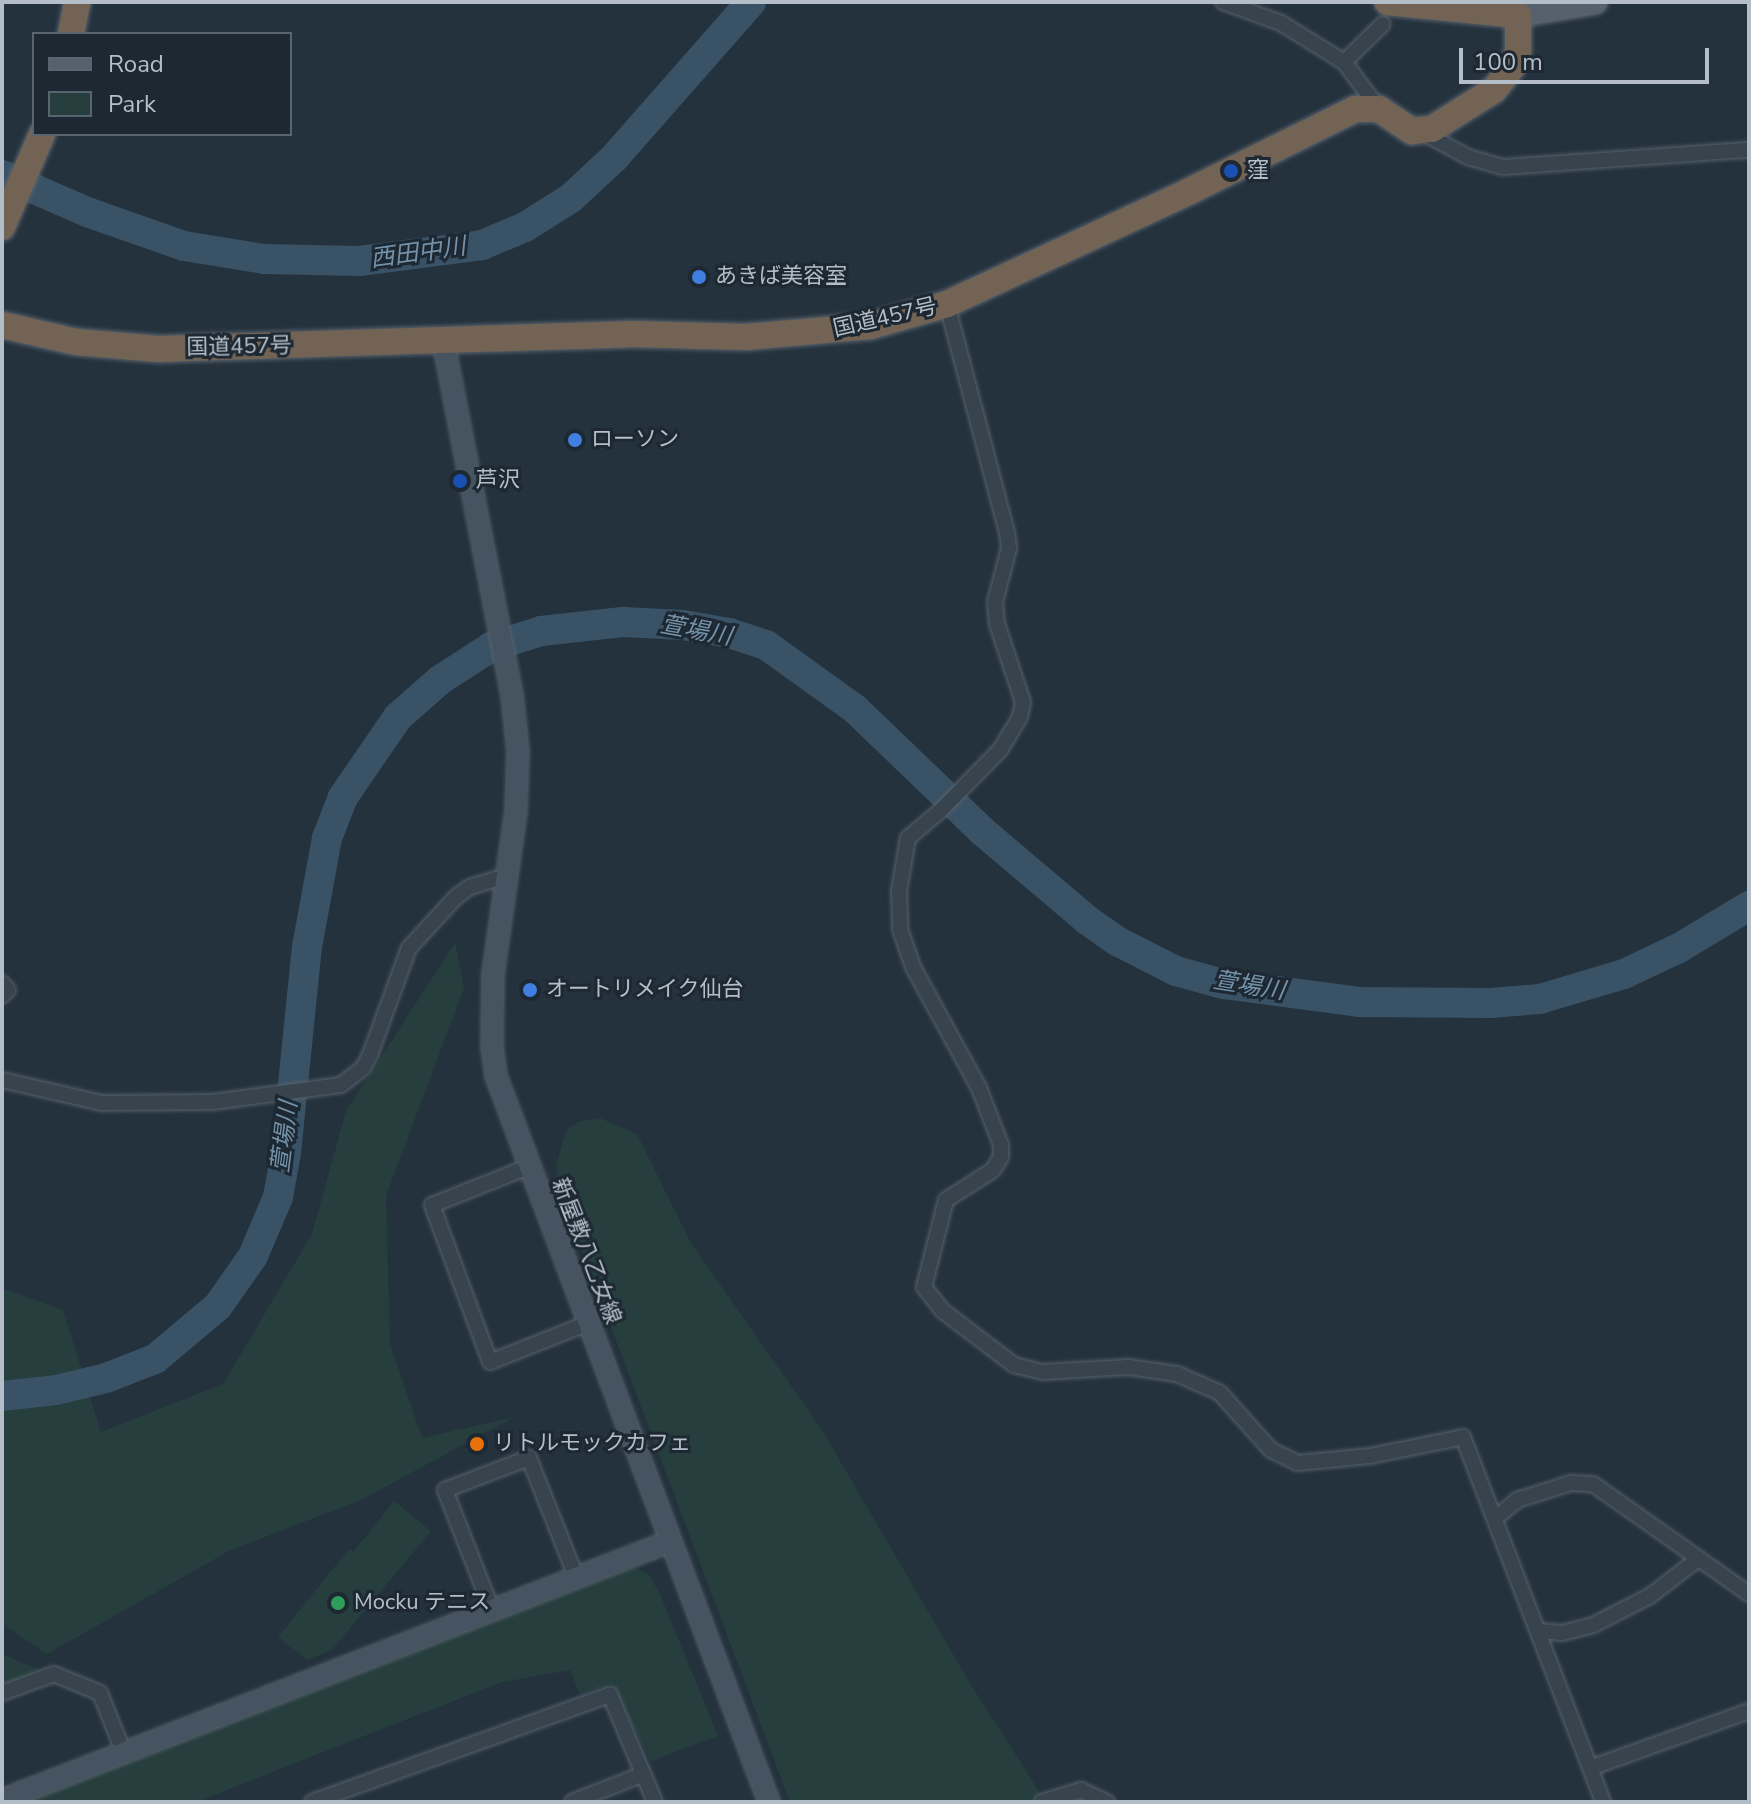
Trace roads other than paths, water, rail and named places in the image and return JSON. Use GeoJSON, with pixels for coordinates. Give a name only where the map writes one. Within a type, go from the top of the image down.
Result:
{"type":"FeatureCollection","features":[{"type":"Feature","properties":{"kind":"highway"},"geometry":{"type":"LineString","coordinates":[[71,32],[77,2]]}},
{"type":"Feature","properties":{"kind":"highway"},"geometry":{"type":"LineString","coordinates":[[1379,109],[1412,131],[1422,131],[1445,122],[1503,81],[1518,51],[1518,15],[1386,13]]}},
{"type":"Feature","properties":{"kind":"highway","name":"国道457号"},"geometry":{"type":"LineString","coordinates":[[2,325],[76,342],[158,349],[817,333],[871,326],[947,304],[1188,192],[1355,109],[1366,106],[1379,109]]}},
{"type":"Feature","properties":{"kind":"highway"},"geometry":{"type":"LineString","coordinates":[[5,221],[40,141]]}},
{"type":"Feature","properties":{"kind":"main road"},"geometry":{"type":"LineString","coordinates":[[1518,15],[1595,2]]}},
{"type":"Feature","properties":{"kind":"street"},"geometry":{"type":"LineString","coordinates":[[1223,2],[1281,23],[1344,62],[1379,109]]}},
{"type":"Feature","properties":{"kind":"street"},"geometry":{"type":"LineString","coordinates":[[1344,62],[1386,13]]}},
{"type":"Feature","properties":{"kind":"street"},"geometry":{"type":"LineString","coordinates":[[1422,131],[1468,157],[1504,167],[1749,150]]}},
{"type":"Feature","properties":{"kind":"street"},"geometry":{"type":"LineString","coordinates":[[947,304],[1007,532],[1009,548],[995,602],[997,624],[1023,702],[1020,717],[1001,749],[940,811],[908,838],[899,891],[900,929],[913,967],[979,1088],[1001,1145],[1001,1157],[993,1170],[946,1200],[924,1275],[924,1287],[943,1311],[1014,1365],[1043,1372],[1129,1367],[1177,1374],[1220,1393],[1271,1450],[1298,1463],[1370,1456],[1463,1437],[1497,1517],[1603,1802]]}},
{"type":"Feature","properties":{"kind":"street","name":"新屋敷八乙女線"},"geometry":{"type":"LineString","coordinates":[[443,340],[512,694],[518,780],[493,974],[492,1047],[496,1076],[769,1802]]}},
{"type":"Feature","properties":{"kind":"street"},"geometry":{"type":"LineString","coordinates":[[2,1080],[102,1103],[232,1099],[341,1085],[363,1068],[370,1055],[409,948],[456,897],[470,887],[506,876]]}},
{"type":"Feature","properties":{"kind":"street"},"geometry":{"type":"LineString","coordinates":[[2,983],[8,990],[2,996]]}},
{"type":"Feature","properties":{"kind":"street"},"geometry":{"type":"LineString","coordinates":[[528,1167],[432,1205],[490,1362],[588,1323]]}},
{"type":"Feature","properties":{"kind":"street"},"geometry":{"type":"LineString","coordinates":[[492,1610],[445,1490],[529,1458],[576,1577]]}},
{"type":"Feature","properties":{"kind":"street"},"geometry":{"type":"LineString","coordinates":[[1497,1517],[1517,1500],[1571,1483],[1593,1484],[1609,1491],[1749,1594]]}},
{"type":"Feature","properties":{"kind":"street"},"geometry":{"type":"LineString","coordinates":[[2,1800],[671,1541]]}},
{"type":"Feature","properties":{"kind":"street"},"geometry":{"type":"LineString","coordinates":[[1540,1631],[1562,1633],[1593,1625],[1650,1596],[1698,1559]]}},
{"type":"Feature","properties":{"kind":"street"},"geometry":{"type":"LineString","coordinates":[[2,1693],[54,1674],[100,1693],[124,1753]]}},
{"type":"Feature","properties":{"kind":"street"},"geometry":{"type":"LineString","coordinates":[[312,1802],[610,1695],[655,1802]]}},
{"type":"Feature","properties":{"kind":"street"},"geometry":{"type":"LineString","coordinates":[[1590,1768],[1749,1711]]}},
{"type":"Feature","properties":{"kind":"street"},"geometry":{"type":"LineString","coordinates":[[572,1802],[644,1774]]}},
{"type":"Feature","properties":{"kind":"street"},"geometry":{"type":"LineString","coordinates":[[1042,1802],[1081,1790],[1107,1802]]}},
{"type":"Feature","properties":{"kind":"waterway","name":"西田中川"},"geometry":{"type":"LineString","coordinates":[[2,175],[87,212],[184,246],[264,259],[359,261],[482,245],[525,227],[571,198],[614,158],[751,2]]}},
{"type":"Feature","properties":{"kind":"waterway","name":"萱場川"},"geometry":{"type":"LineString","coordinates":[[2,1396],[56,1390],[106,1378],[155,1359],[218,1306],[253,1256],[278,1197],[286,1153],[307,947],[327,838],[343,797],[398,717],[440,680],[491,647],[541,631],[623,622],[683,625],[729,633],[766,645],[855,709],[981,830],[1087,920],[1119,942],[1176,971],[1223,984],[1359,1002],[1491,1003],[1540,999],[1624,974],[1679,948],[1749,906]]}},
{"type":"Feature","properties":{"kind":"place","name":"窪"},"geometry":{"type":"Point","coordinates":[1231,171]}},
{"type":"Feature","properties":{"kind":"place","name":"あきば美容室"},"geometry":{"type":"Point","coordinates":[699,277]}},
{"type":"Feature","properties":{"kind":"place","name":"ローソン"},"geometry":{"type":"Point","coordinates":[575,440]}},
{"type":"Feature","properties":{"kind":"place","name":"芦沢"},"geometry":{"type":"Point","coordinates":[460,481]}},
{"type":"Feature","properties":{"kind":"place","name":"オートリメイク仙台"},"geometry":{"type":"Point","coordinates":[530,990]}},
{"type":"Feature","properties":{"kind":"place","name":"リトルモックカフェ"},"geometry":{"type":"Point","coordinates":[477,1444]}},
{"type":"Feature","properties":{"kind":"place","name":"Mocku テニス"},"geometry":{"type":"Point","coordinates":[338,1603]}}]}
